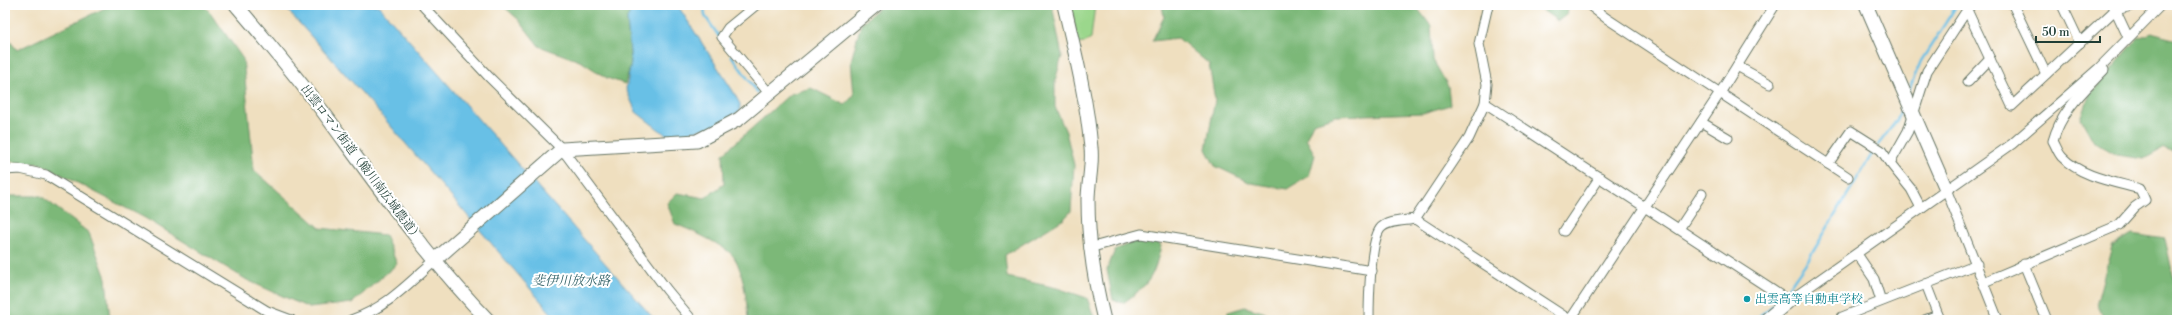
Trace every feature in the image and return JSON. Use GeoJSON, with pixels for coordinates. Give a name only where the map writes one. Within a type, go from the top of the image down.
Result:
{"type":"FeatureCollection","features":[{"type":"Feature","properties":{"kind":"street","name":"出雲ロマン街道（簸川南広域農道）"},"geometry":{"type":"LineString","coordinates":[[236,5],[281,58],[400,218],[488,320]]}},
{"type":"Feature","properties":{"kind":"street"},"geometry":{"type":"LineString","coordinates":[[422,5],[489,77],[562,149],[666,290],[692,320]]}},
{"type":"Feature","properties":{"kind":"street"},"geometry":{"type":"LineString","coordinates":[[756,5],[728,28],[722,37],[769,93]]}},
{"type":"Feature","properties":{"kind":"street"},"geometry":{"type":"LineString","coordinates":[[351,320],[366,315],[387,303],[562,149],[697,141],[739,119],[876,5]]}},
{"type":"Feature","properties":{"kind":"street"},"geometry":{"type":"LineString","coordinates":[[1064,5],[1085,100],[1092,150],[1088,198],[1089,248],[1094,281],[1104,320]]}},
{"type":"Feature","properties":{"kind":"street"},"geometry":{"type":"LineString","coordinates":[[1415,219],[1469,138],[1486,103],[1487,84],[1479,44],[1488,5]]}},
{"type":"Feature","properties":{"kind":"street"},"geometry":{"type":"LineString","coordinates":[[1589,5],[1848,177]]}},
{"type":"Feature","properties":{"kind":"street"},"geometry":{"type":"LineString","coordinates":[[1369,320],[1374,246],[1380,228],[1389,223],[1415,219],[1570,320],[1720,93],[1775,5]]}},
{"type":"Feature","properties":{"kind":"street"},"geometry":{"type":"LineString","coordinates":[[1866,5],[1946,190],[1977,264],[1998,320]]}},
{"type":"Feature","properties":{"kind":"street"},"geometry":{"type":"LineString","coordinates":[[2013,5],[2046,74]]}},
{"type":"Feature","properties":{"kind":"street"},"geometry":{"type":"LineString","coordinates":[[2062,5],[2080,43]]}},
{"type":"Feature","properties":{"kind":"street"},"geometry":{"type":"LineString","coordinates":[[1969,8],[1990,59],[2012,106],[2080,43],[2114,7],[2134,5]]}},
{"type":"Feature","properties":{"kind":"street"},"geometry":{"type":"LineString","coordinates":[[1766,320],[1789,301],[2012,144],[2098,69],[2161,5]]}},
{"type":"Feature","properties":{"kind":"street"},"geometry":{"type":"LineString","coordinates":[[2114,7],[2128,37]]}},
{"type":"Feature","properties":{"kind":"street"},"geometry":{"type":"LineString","coordinates":[[1890,163],[1908,131],[1927,72],[1969,8]]}},
{"type":"Feature","properties":{"kind":"street"},"geometry":{"type":"LineString","coordinates":[[1984,282],[2119,225],[2135,207],[2145,200],[2140,189],[2099,178],[2074,167],[2062,156],[2053,141],[2057,125],[2069,108],[2119,53],[2120,45]]}},
{"type":"Feature","properties":{"kind":"street"},"geometry":{"type":"LineString","coordinates":[[1968,82],[1990,59]]}},
{"type":"Feature","properties":{"kind":"street"},"geometry":{"type":"LineString","coordinates":[[1737,66],[1770,84]]}},
{"type":"Feature","properties":{"kind":"street"},"geometry":{"type":"LineString","coordinates":[[1486,103],[1789,301]]}},
{"type":"Feature","properties":{"kind":"street"},"geometry":{"type":"LineString","coordinates":[[1701,122],[1728,138]]}},
{"type":"Feature","properties":{"kind":"street"},"geometry":{"type":"LineString","coordinates":[[1828,164],[1851,131],[1881,150],[1911,190],[1921,208]]}},
{"type":"Feature","properties":{"kind":"street"},"geometry":{"type":"LineString","coordinates":[[5,170],[20,169],[46,175],[267,311],[291,320]]}},
{"type":"Feature","properties":{"kind":"street"},"geometry":{"type":"LineString","coordinates":[[1564,231],[1600,177]]}},
{"type":"Feature","properties":{"kind":"street"},"geometry":{"type":"LineString","coordinates":[[1678,229],[1702,194]]}},
{"type":"Feature","properties":{"kind":"street"},"geometry":{"type":"LineString","coordinates":[[1089,248],[1141,234],[1372,271]]}},
{"type":"Feature","properties":{"kind":"street"},"geometry":{"type":"LineString","coordinates":[[1857,254],[1874,279],[1882,302]]}},
{"type":"Feature","properties":{"kind":"street"},"geometry":{"type":"LineString","coordinates":[[1842,320],[1842,317],[1977,264]]}},
{"type":"Feature","properties":{"kind":"street"},"geometry":{"type":"LineString","coordinates":[[2024,264],[2046,320]]}},
{"type":"Feature","properties":{"kind":"street"},"geometry":{"type":"LineString","coordinates":[[1925,320],[1939,317],[1926,284]]}},
{"type":"Feature","properties":{"kind":"green space"},"geometry":{"type":"Polygon","coordinates":[[[111,5],[203,5],[210,12],[243,59],[254,170],[320,228],[385,235],[397,264],[352,303],[309,308],[247,280],[145,218],[41,164],[5,161],[5,35],[17,50],[111,5]]]}},
{"type":"Feature","properties":{"kind":"green space"},"geometry":{"type":"Polygon","coordinates":[[[502,5],[633,5],[627,19],[631,63],[625,84],[607,78],[582,62],[539,46],[518,19],[502,5]]]}},
{"type":"Feature","properties":{"kind":"green space"},"geometry":{"type":"Polygon","coordinates":[[[882,5],[1052,5],[1062,56],[1055,81],[1055,107],[1066,132],[1074,165],[1071,211],[1064,219],[1005,255],[1007,277],[1057,288],[1087,298],[1095,320],[748,320],[743,279],[734,257],[716,243],[675,224],[667,203],[677,193],[705,198],[724,184],[723,154],[790,94],[811,88],[845,105],[854,95],[851,61],[861,24],[882,5]]]}},
{"type":"Feature","properties":{"kind":"green space"},"geometry":{"type":"Polygon","coordinates":[[[1071,5],[1095,5],[1091,38],[1084,43],[1078,44],[1071,5]]]}},
{"type":"Feature","properties":{"kind":"green space"},"geometry":{"type":"Polygon","coordinates":[[[1162,5],[1415,5],[1431,26],[1433,60],[1448,86],[1450,105],[1423,113],[1336,116],[1313,123],[1306,139],[1315,155],[1309,176],[1288,189],[1251,183],[1215,166],[1206,149],[1215,100],[1209,64],[1178,38],[1152,41],[1164,17],[1162,5]]]}},
{"type":"Feature","properties":{"kind":"green space"},"geometry":{"type":"Polygon","coordinates":[[[1535,5],[1570,5],[1566,15],[1558,21],[1535,5]]]}},
{"type":"Feature","properties":{"kind":"green space"},"geometry":{"type":"Polygon","coordinates":[[[2151,33],[2177,40],[2177,157],[2174,152],[2164,148],[2144,159],[2116,155],[2094,142],[2081,119],[2089,96],[2138,38],[2151,33]]]}},
{"type":"Feature","properties":{"kind":"green space"},"geometry":{"type":"Polygon","coordinates":[[[7,196],[41,196],[89,233],[106,278],[110,320],[5,320],[7,196]]]}},
{"type":"Feature","properties":{"kind":"green space"},"geometry":{"type":"Polygon","coordinates":[[[2132,234],[2165,239],[2177,293],[2177,320],[2104,320],[2097,302],[2112,246],[2132,234]]]}},
{"type":"Feature","properties":{"kind":"green space"},"geometry":{"type":"Polygon","coordinates":[[[1142,238],[1156,238],[1161,246],[1153,273],[1145,285],[1123,303],[1113,300],[1107,270],[1115,250],[1142,238]]]}},
{"type":"Feature","properties":{"kind":"green space"},"geometry":{"type":"Polygon","coordinates":[[[1245,307],[1263,312],[1279,320],[1227,320],[1228,312],[1245,307]]]}},
{"type":"Feature","properties":{"kind":"water","name":"斐伊川放水路"},"geometry":{"type":"Polygon","coordinates":[[[283,5],[378,5],[655,320],[557,320],[370,102],[283,5]]]}},
{"type":"Feature","properties":{"kind":"water"},"geometry":{"type":"Polygon","coordinates":[[[633,5],[678,6],[733,91],[740,104],[740,111],[715,126],[683,134],[666,135],[636,112],[626,89],[631,63],[627,19],[633,5]]]}},
{"type":"Feature","properties":{"kind":"waterway"},"geometry":{"type":"LineString","coordinates":[[704,5],[705,16],[720,38]]}},
{"type":"Feature","properties":{"kind":"waterway"},"geometry":{"type":"LineString","coordinates":[[1908,92],[1921,61],[1957,5]]}},
{"type":"Feature","properties":{"kind":"waterway"},"geometry":{"type":"LineString","coordinates":[[731,55],[757,92]]}},
{"type":"Feature","properties":{"kind":"waterway"},"geometry":{"type":"LineString","coordinates":[[1878,145],[1897,120],[1903,104]]}},
{"type":"Feature","properties":{"kind":"waterway"},"geometry":{"type":"LineString","coordinates":[[1783,295],[1808,260],[1875,149]]}},
{"type":"Feature","properties":{"kind":"waterway"},"geometry":{"type":"LineString","coordinates":[[1754,320],[1779,301]]}},
{"type":"Feature","properties":{"kind":"place","name":"出雲高等自動車学校"},"geometry":{"type":"Point","coordinates":[1747,299]}}]}
